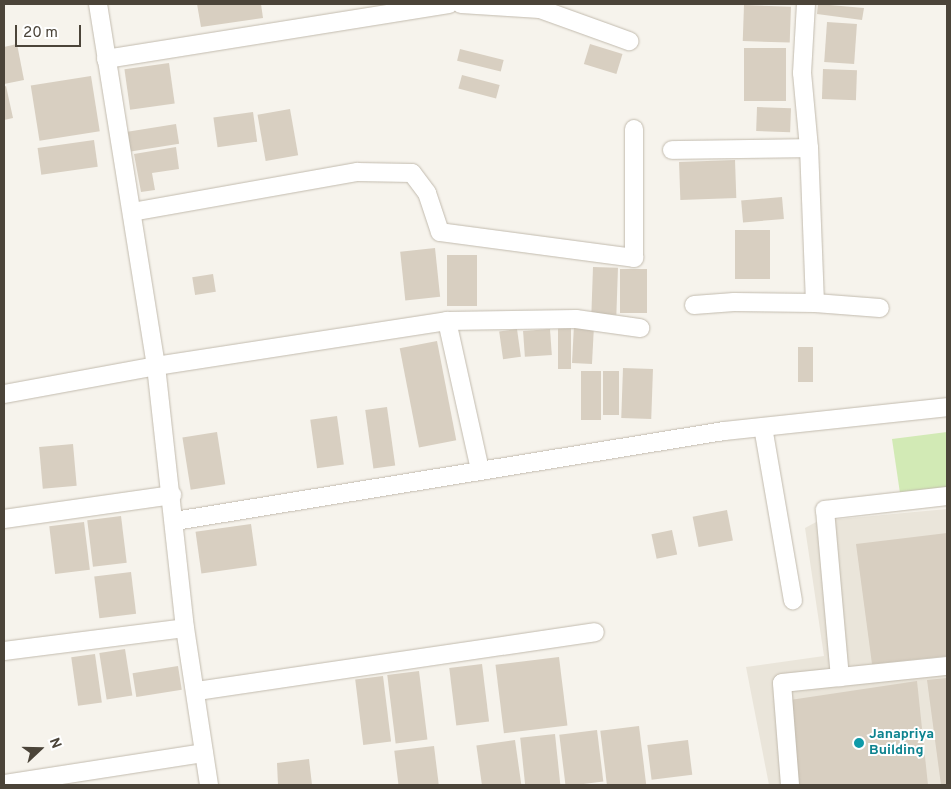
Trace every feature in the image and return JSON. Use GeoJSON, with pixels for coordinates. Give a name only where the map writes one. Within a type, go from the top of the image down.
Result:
{"type":"FeatureCollection","features":[{"type":"Feature","properties":{"kind":"street"},"geometry":{"type":"LineString","coordinates":[[98,4],[156,366],[175,521],[185,628],[197,691],[209,785]]}},
{"type":"Feature","properties":{"kind":"street"},"geometry":{"type":"LineString","coordinates":[[106,59],[449,4]]}},
{"type":"Feature","properties":{"kind":"street"},"geometry":{"type":"LineString","coordinates":[[461,4],[540,9],[629,41]]}},
{"type":"Feature","properties":{"kind":"street"},"geometry":{"type":"LineString","coordinates":[[806,4],[802,73],[809,148],[815,304]]}},
{"type":"Feature","properties":{"kind":"street"},"geometry":{"type":"LineString","coordinates":[[132,212],[357,172],[412,173],[427,193],[440,232],[634,258],[634,129]]}},
{"type":"Feature","properties":{"kind":"street"},"geometry":{"type":"LineString","coordinates":[[672,150],[809,148]]}},
{"type":"Feature","properties":{"kind":"street"},"geometry":{"type":"LineString","coordinates":[[694,305],[734,302],[880,308]]}},
{"type":"Feature","properties":{"kind":"street"},"geometry":{"type":"LineString","coordinates":[[4,394],[156,366],[447,321],[576,318],[640,328]]}},
{"type":"Feature","properties":{"kind":"street"},"geometry":{"type":"LineString","coordinates":[[447,321],[480,470]]}},
{"type":"Feature","properties":{"kind":"street"},"geometry":{"type":"LineString","coordinates":[[175,521],[480,470],[763,427],[947,407]]}},
{"type":"Feature","properties":{"kind":"street"},"geometry":{"type":"LineString","coordinates":[[763,427],[793,600]]}},
{"type":"Feature","properties":{"kind":"street"},"geometry":{"type":"LineString","coordinates":[[4,519],[172,495]]}},
{"type":"Feature","properties":{"kind":"street"},"geometry":{"type":"LineString","coordinates":[[840,676],[825,510],[947,496]]}},
{"type":"Feature","properties":{"kind":"street"},"geometry":{"type":"LineString","coordinates":[[4,651],[185,628]]}},
{"type":"Feature","properties":{"kind":"street"},"geometry":{"type":"LineString","coordinates":[[197,691],[595,632]]}},
{"type":"Feature","properties":{"kind":"street"},"geometry":{"type":"LineString","coordinates":[[790,785],[782,683],[947,666]]}},
{"type":"Feature","properties":{"kind":"street"},"geometry":{"type":"LineString","coordinates":[[4,784],[204,753]]}},
{"type":"Feature","properties":{"kind":"shaded area"},"geometry":{"type":"Polygon","coordinates":[[[947,509],[947,785],[769,785],[746,667],[824,656],[805,528],[818,521],[947,509]]]}},
{"type":"Feature","properties":{"kind":"green space"},"geometry":{"type":"Polygon","coordinates":[[[947,432],[947,495],[901,500],[892,439],[947,432]]]}},
{"type":"Feature","properties":{"kind":"building"},"geometry":{"type":"Polygon","coordinates":[[[197,4],[261,4],[263,18],[201,27],[197,4]]]}},
{"type":"Feature","properties":{"kind":"building"},"geometry":{"type":"Polygon","coordinates":[[[818,4],[864,8],[862,20],[817,14],[818,4]]]}},
{"type":"Feature","properties":{"kind":"building"},"geometry":{"type":"Polygon","coordinates":[[[744,5],[791,7],[790,43],[743,41],[744,5]]]}},
{"type":"Feature","properties":{"kind":"building"},"geometry":{"type":"Polygon","coordinates":[[[827,22],[857,24],[854,64],[824,62],[827,22]]]}},
{"type":"Feature","properties":{"kind":"building"},"geometry":{"type":"Polygon","coordinates":[[[17,44],[24,80],[4,84],[4,47],[17,44]]]}},
{"type":"Feature","properties":{"kind":"building"},"geometry":{"type":"Polygon","coordinates":[[[590,44],[623,54],[616,74],[584,64],[590,44]]]}},
{"type":"Feature","properties":{"kind":"building"},"geometry":{"type":"Polygon","coordinates":[[[744,48],[786,48],[786,101],[744,101],[744,48]]]}},
{"type":"Feature","properties":{"kind":"building"},"geometry":{"type":"Polygon","coordinates":[[[460,49],[504,60],[501,72],[457,61],[460,49]]]}},
{"type":"Feature","properties":{"kind":"building"},"geometry":{"type":"Polygon","coordinates":[[[169,63],[175,104],[130,110],[124,69],[169,63]]]}},
{"type":"Feature","properties":{"kind":"building"},"geometry":{"type":"Polygon","coordinates":[[[823,69],[857,70],[856,100],[822,99],[823,69]]]}},
{"type":"Feature","properties":{"kind":"building"},"geometry":{"type":"Polygon","coordinates":[[[462,75],[500,85],[496,99],[458,89],[462,75]]]}},
{"type":"Feature","properties":{"kind":"building"},"geometry":{"type":"Polygon","coordinates":[[[91,76],[100,131],[40,141],[31,86],[91,76]]]}},
{"type":"Feature","properties":{"kind":"building"},"geometry":{"type":"Polygon","coordinates":[[[6,86],[13,118],[4,120],[4,87],[6,86]]]}},
{"type":"Feature","properties":{"kind":"building"},"geometry":{"type":"Polygon","coordinates":[[[757,107],[791,108],[790,132],[756,131],[757,107]]]}},
{"type":"Feature","properties":{"kind":"building"},"geometry":{"type":"Polygon","coordinates":[[[290,109],[298,155],[266,161],[258,115],[290,109]]]}},
{"type":"Feature","properties":{"kind":"building"},"geometry":{"type":"Polygon","coordinates":[[[253,112],[257,142],[218,147],[213,118],[253,112]]]}},
{"type":"Feature","properties":{"kind":"building"},"geometry":{"type":"Polygon","coordinates":[[[176,124],[179,144],[131,151],[128,132],[176,124]]]}},
{"type":"Feature","properties":{"kind":"building"},"geometry":{"type":"Polygon","coordinates":[[[94,140],[98,167],[41,175],[38,148],[94,140]]]}},
{"type":"Feature","properties":{"kind":"building"},"geometry":{"type":"Polygon","coordinates":[[[176,147],[179,169],[152,173],[155,190],[141,192],[134,154],[176,147]]]}},
{"type":"Feature","properties":{"kind":"building"},"geometry":{"type":"Polygon","coordinates":[[[735,160],[736,198],[680,200],[679,162],[735,160]]]}},
{"type":"Feature","properties":{"kind":"building"},"geometry":{"type":"Polygon","coordinates":[[[782,197],[784,219],[743,222],[741,201],[782,197]]]}},
{"type":"Feature","properties":{"kind":"building"},"geometry":{"type":"Polygon","coordinates":[[[735,230],[770,230],[770,279],[735,279],[735,230]]]}},
{"type":"Feature","properties":{"kind":"building"},"geometry":{"type":"Polygon","coordinates":[[[435,248],[440,297],[405,300],[400,252],[435,248]]]}},
{"type":"Feature","properties":{"kind":"building"},"geometry":{"type":"Polygon","coordinates":[[[447,255],[477,255],[477,306],[447,306],[447,255]]]}},
{"type":"Feature","properties":{"kind":"building"},"geometry":{"type":"Polygon","coordinates":[[[593,267],[618,268],[616,315],[591,314],[593,267]]]}},
{"type":"Feature","properties":{"kind":"building"},"geometry":{"type":"Polygon","coordinates":[[[620,269],[647,269],[647,313],[620,313],[620,269]]]}},
{"type":"Feature","properties":{"kind":"building"},"geometry":{"type":"Polygon","coordinates":[[[213,274],[216,292],[195,295],[192,277],[213,274]]]}},
{"type":"Feature","properties":{"kind":"building"},"geometry":{"type":"Polygon","coordinates":[[[574,325],[594,326],[592,364],[572,363],[574,325]]]}},
{"type":"Feature","properties":{"kind":"building"},"geometry":{"type":"Polygon","coordinates":[[[558,327],[571,327],[571,369],[558,369],[558,327]]]}},
{"type":"Feature","properties":{"kind":"building"},"geometry":{"type":"Polygon","coordinates":[[[517,329],[521,357],[503,359],[499,332],[517,329]]]}},
{"type":"Feature","properties":{"kind":"building"},"geometry":{"type":"Polygon","coordinates":[[[550,329],[552,355],[525,357],[523,331],[550,329]]]}},
{"type":"Feature","properties":{"kind":"building"},"geometry":{"type":"Polygon","coordinates":[[[437,341],[456,440],[419,447],[400,348],[437,341]]]}},
{"type":"Feature","properties":{"kind":"building"},"geometry":{"type":"Polygon","coordinates":[[[798,347],[813,347],[813,382],[798,382],[798,347]]]}},
{"type":"Feature","properties":{"kind":"building"},"geometry":{"type":"Polygon","coordinates":[[[623,368],[653,369],[651,419],[621,418],[623,368]]]}},
{"type":"Feature","properties":{"kind":"building"},"geometry":{"type":"Polygon","coordinates":[[[581,371],[601,371],[601,420],[581,420],[581,371]]]}},
{"type":"Feature","properties":{"kind":"building"},"geometry":{"type":"Polygon","coordinates":[[[603,371],[619,371],[619,415],[603,415],[603,371]]]}},
{"type":"Feature","properties":{"kind":"building"},"geometry":{"type":"Polygon","coordinates":[[[387,407],[395,465],[373,468],[365,410],[387,407]]]}},
{"type":"Feature","properties":{"kind":"building"},"geometry":{"type":"Polygon","coordinates":[[[337,416],[344,465],[317,468],[310,420],[337,416]]]}},
{"type":"Feature","properties":{"kind":"building"},"geometry":{"type":"Polygon","coordinates":[[[217,432],[225,484],[191,490],[182,437],[217,432]]]}},
{"type":"Feature","properties":{"kind":"building"},"geometry":{"type":"Polygon","coordinates":[[[73,444],[77,486],[43,489],[39,447],[73,444]]]}},
{"type":"Feature","properties":{"kind":"building"},"geometry":{"type":"Polygon","coordinates":[[[727,510],[733,540],[699,547],[693,517],[727,510]]]}},
{"type":"Feature","properties":{"kind":"building"},"geometry":{"type":"Polygon","coordinates":[[[121,516],[127,563],[93,567],[87,520],[121,516]]]}},
{"type":"Feature","properties":{"kind":"building"},"geometry":{"type":"Polygon","coordinates":[[[84,522],[90,570],[55,574],[49,526],[84,522]]]}},
{"type":"Feature","properties":{"kind":"building"},"geometry":{"type":"Polygon","coordinates":[[[251,524],[257,566],[201,573],[196,532],[251,524]]]}},
{"type":"Feature","properties":{"kind":"building"},"geometry":{"type":"Polygon","coordinates":[[[672,530],[677,554],[657,559],[651,534],[672,530]]]}},
{"type":"Feature","properties":{"kind":"building"},"geometry":{"type":"Polygon","coordinates":[[[947,533],[947,656],[872,664],[856,544],[947,533]]]}},
{"type":"Feature","properties":{"kind":"building"},"geometry":{"type":"Polygon","coordinates":[[[131,572],[136,614],[99,618],[94,577],[131,572]]]}},
{"type":"Feature","properties":{"kind":"building"},"geometry":{"type":"Polygon","coordinates":[[[125,649],[132,695],[107,699],[99,653],[125,649]]]}},
{"type":"Feature","properties":{"kind":"building"},"geometry":{"type":"Polygon","coordinates":[[[95,654],[102,703],[78,706],[71,657],[95,654]]]}},
{"type":"Feature","properties":{"kind":"building"},"geometry":{"type":"Polygon","coordinates":[[[559,657],[567,725],[504,733],[495,665],[559,657]]]}},
{"type":"Feature","properties":{"kind":"building"},"geometry":{"type":"Polygon","coordinates":[[[482,664],[489,722],[456,726],[449,668],[482,664]]]}},
{"type":"Feature","properties":{"kind":"building"},"geometry":{"type":"Polygon","coordinates":[[[178,666],[182,690],[136,697],[133,673],[178,666]]]}},
{"type":"Feature","properties":{"kind":"building"},"geometry":{"type":"Polygon","coordinates":[[[419,671],[427,739],[396,743],[387,675],[419,671]]]}},
{"type":"Feature","properties":{"kind":"building"},"geometry":{"type":"Polygon","coordinates":[[[383,676],[391,742],[363,745],[355,679],[383,676]]]}},
{"type":"Feature","properties":{"kind":"building","name":"Janapriya Building"},"geometry":{"type":"Polygon","coordinates":[[[947,678],[947,785],[941,785],[927,680],[947,678]]]}},
{"type":"Feature","properties":{"kind":"building","name":"Janapriya Building"},"geometry":{"type":"Polygon","coordinates":[[[917,681],[928,785],[799,785],[790,700],[917,681]]]}},
{"type":"Feature","properties":{"kind":"building"},"geometry":{"type":"Polygon","coordinates":[[[639,726],[646,785],[607,785],[600,731],[639,726]]]}},
{"type":"Feature","properties":{"kind":"building"},"geometry":{"type":"Polygon","coordinates":[[[597,730],[603,782],[565,785],[559,735],[597,730]]]}},
{"type":"Feature","properties":{"kind":"building"},"geometry":{"type":"Polygon","coordinates":[[[555,734],[560,785],[525,785],[520,738],[555,734]]]}},
{"type":"Feature","properties":{"kind":"building"},"geometry":{"type":"Polygon","coordinates":[[[515,740],[521,785],[482,785],[476,745],[515,740]]]}},
{"type":"Feature","properties":{"kind":"building"},"geometry":{"type":"Polygon","coordinates":[[[688,740],[692,775],[652,780],[647,745],[688,740]]]}},
{"type":"Feature","properties":{"kind":"building"},"geometry":{"type":"Polygon","coordinates":[[[434,746],[439,785],[398,785],[394,751],[434,746]]]}},
{"type":"Feature","properties":{"kind":"building"},"geometry":{"type":"Polygon","coordinates":[[[309,759],[312,785],[278,785],[277,763],[309,759]]]}},
{"type":"Feature","properties":{"kind":"place","name":"Janapriya Building"},"geometry":{"type":"Point","coordinates":[859,743]}}]}
